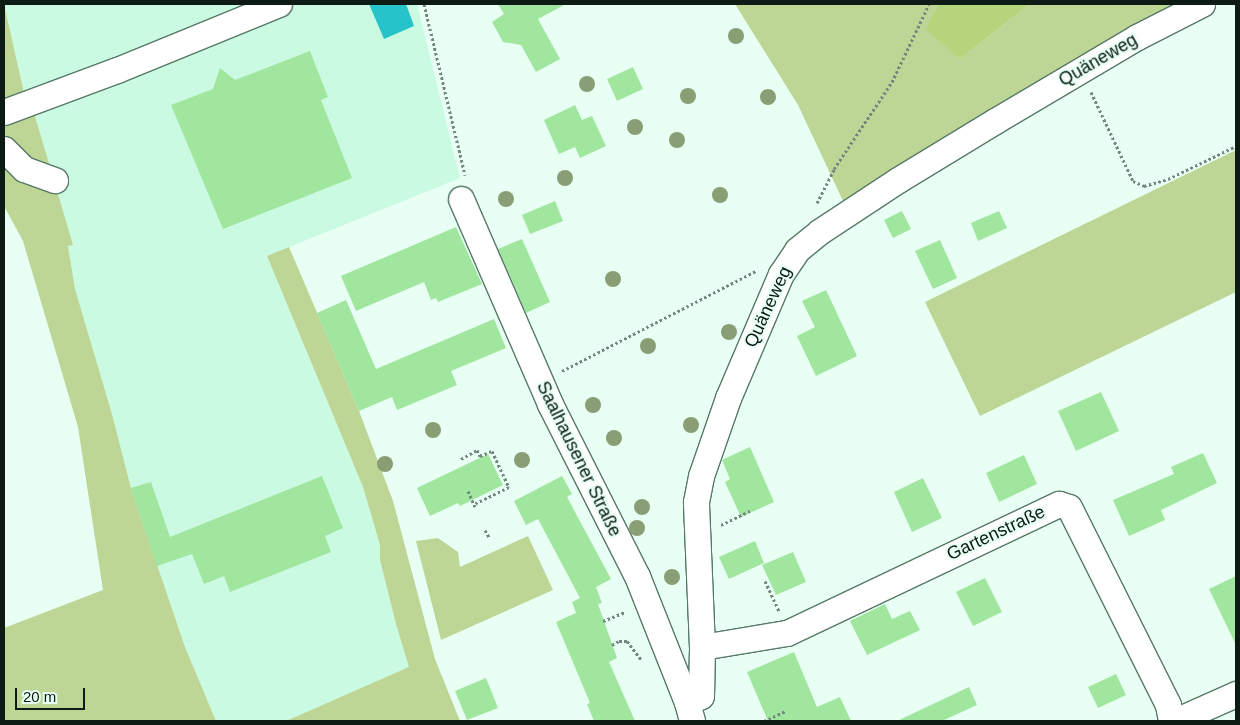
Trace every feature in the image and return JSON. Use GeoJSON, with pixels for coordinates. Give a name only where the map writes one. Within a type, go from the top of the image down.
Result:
{"type":"FeatureCollection","features":[{"type":"Feature","properties":{"kind":"street"},"geometry":{"type":"LineString","coordinates":[[4,112],[118,70],[279,4]]}},
{"type":"Feature","properties":{"kind":"street","name":"Quäneweg"},"geometry":{"type":"LineString","coordinates":[[690,712],[700,696],[702,647],[696,502],[710,447],[728,398],[780,274],[797,250],[820,232],[898,180],[1077,72],[1202,4]]}},
{"type":"Feature","properties":{"kind":"street"},"geometry":{"type":"LineString","coordinates":[[4,149],[24,169],[54,180]]}},
{"type":"Feature","properties":{"kind":"street","name":"Saalhausener Straße"},"geometry":{"type":"LineString","coordinates":[[461,199],[541,383],[637,576],[690,712]]}},
{"type":"Feature","properties":{"kind":"street","name":"Gartenstraße"},"geometry":{"type":"LineString","coordinates":[[702,647],[787,633],[1059,504],[1069,507],[1168,706],[1170,721]]}},
{"type":"Feature","properties":{"kind":"street"},"geometry":{"type":"LineString","coordinates":[[1176,721],[1236,694]]}},
{"type":"Feature","properties":{"kind":"path"},"geometry":{"type":"LineString","coordinates":[[424,4],[466,172],[461,199]]}},
{"type":"Feature","properties":{"kind":"path"},"geometry":{"type":"LineString","coordinates":[[815,207],[834,169],[892,82],[929,4]]}},
{"type":"Feature","properties":{"kind":"path"},"geometry":{"type":"LineString","coordinates":[[1077,72],[1088,86],[1133,181],[1144,186],[1168,179],[1236,146]]}},
{"type":"Feature","properties":{"kind":"path"},"geometry":{"type":"LineString","coordinates":[[541,383],[761,268]]}},
{"type":"Feature","properties":{"kind":"path"},"geometry":{"type":"LineString","coordinates":[[460,458],[477,450],[480,456],[492,451],[509,487],[474,506],[468,491]]}},
{"type":"Feature","properties":{"kind":"path"},"geometry":{"type":"LineString","coordinates":[[720,526],[750,511]]}},
{"type":"Feature","properties":{"kind":"path"},"geometry":{"type":"LineString","coordinates":[[485,530],[489,537]]}},
{"type":"Feature","properties":{"kind":"path"},"geometry":{"type":"LineString","coordinates":[[765,580],[782,616]]}},
{"type":"Feature","properties":{"kind":"path"},"geometry":{"type":"LineString","coordinates":[[612,645],[619,641],[627,641],[642,659],[644,666]]}},
{"type":"Feature","properties":{"kind":"path"},"geometry":{"type":"LineString","coordinates":[[764,721],[785,711]]}},
{"type":"Feature","properties":{"kind":"shaded area"},"geometry":{"type":"Polygon","coordinates":[[[4,4],[417,4],[460,178],[267,256],[363,487],[380,545],[380,560],[396,624],[410,667],[286,721],[216,721],[185,647],[131,488],[112,414],[75,289],[68,246],[72,244],[35,116],[24,93],[4,4]]]}},
{"type":"Feature","properties":{"kind":"green space"},"geometry":{"type":"Polygon","coordinates":[[[4,4],[24,93],[35,116],[73,245],[68,246],[75,289],[112,414],[131,488],[185,647],[216,721],[4,721],[4,628],[103,590],[78,427],[23,241],[4,206],[4,4]]]}},
{"type":"Feature","properties":{"kind":"green space"},"geometry":{"type":"Polygon","coordinates":[[[735,4],[938,4],[927,30],[960,59],[1030,4],[1184,4],[844,203],[798,105],[735,4]]]}},
{"type":"Feature","properties":{"kind":"green space"},"geometry":{"type":"Polygon","coordinates":[[[938,4],[1030,4],[960,59],[926,30],[938,4]]]}},
{"type":"Feature","properties":{"kind":"green space"},"geometry":{"type":"Polygon","coordinates":[[[1236,150],[1236,292],[980,416],[925,302],[1236,150]]]}},
{"type":"Feature","properties":{"kind":"green space"},"geometry":{"type":"Polygon","coordinates":[[[289,247],[359,411],[393,501],[435,659],[460,721],[286,721],[409,667],[380,560],[380,545],[363,487],[267,256],[289,247]]]}},
{"type":"Feature","properties":{"kind":"green space"},"geometry":{"type":"Polygon","coordinates":[[[528,536],[553,590],[441,640],[416,541],[438,538],[458,552],[460,567],[528,536]]]}},
{"type":"Feature","properties":{"kind":"water"},"geometry":{"type":"Polygon","coordinates":[[[369,4],[406,4],[414,26],[384,39],[369,4]]]}},
{"type":"Feature","properties":{"kind":"building"},"geometry":{"type":"Polygon","coordinates":[[[498,4],[566,4],[538,19],[560,59],[536,72],[521,45],[503,42],[492,22],[504,14],[498,4]]]}},
{"type":"Feature","properties":{"kind":"building"},"geometry":{"type":"Polygon","coordinates":[[[310,51],[328,97],[321,100],[352,178],[223,229],[171,105],[213,89],[220,68],[235,80],[310,51]]]}},
{"type":"Feature","properties":{"kind":"building"},"geometry":{"type":"Polygon","coordinates":[[[633,67],[643,89],[617,101],[607,79],[633,67]]]}},
{"type":"Feature","properties":{"kind":"building"},"geometry":{"type":"Polygon","coordinates":[[[575,105],[582,120],[592,116],[606,146],[580,158],[575,147],[559,154],[544,120],[575,105]]]}},
{"type":"Feature","properties":{"kind":"building"},"geometry":{"type":"Polygon","coordinates":[[[555,201],[563,221],[530,234],[522,215],[555,201]]]}},
{"type":"Feature","properties":{"kind":"building"},"geometry":{"type":"Polygon","coordinates":[[[902,211],[911,229],[893,238],[884,220],[902,211]]]}},
{"type":"Feature","properties":{"kind":"building"},"geometry":{"type":"Polygon","coordinates":[[[999,211],[1007,228],[978,241],[971,223],[999,211]]]}},
{"type":"Feature","properties":{"kind":"building"},"geometry":{"type":"Polygon","coordinates":[[[456,227],[482,284],[438,302],[436,298],[431,300],[424,282],[356,311],[341,276],[456,227]]]}},
{"type":"Feature","properties":{"kind":"building"},"geometry":{"type":"Polygon","coordinates":[[[522,239],[550,302],[526,313],[498,249],[522,239]]]}},
{"type":"Feature","properties":{"kind":"building"},"geometry":{"type":"Polygon","coordinates":[[[940,240],[957,278],[933,289],[915,251],[940,240]]]}},
{"type":"Feature","properties":{"kind":"building"},"geometry":{"type":"Polygon","coordinates":[[[826,290],[857,356],[816,376],[797,336],[815,327],[802,301],[826,290]]]}},
{"type":"Feature","properties":{"kind":"building"},"geometry":{"type":"Polygon","coordinates":[[[346,300],[376,369],[494,319],[506,348],[451,371],[457,385],[397,410],[392,397],[359,411],[317,313],[346,300]]]}},
{"type":"Feature","properties":{"kind":"building"},"geometry":{"type":"Polygon","coordinates":[[[1101,392],[1119,431],[1076,451],[1058,411],[1101,392]]]}},
{"type":"Feature","properties":{"kind":"building"},"geometry":{"type":"Polygon","coordinates":[[[750,447],[774,502],[741,517],[725,482],[730,479],[722,460],[750,447]]]}},
{"type":"Feature","properties":{"kind":"building"},"geometry":{"type":"Polygon","coordinates":[[[1203,453],[1217,483],[1161,510],[1165,520],[1129,536],[1113,500],[1174,474],[1171,467],[1203,453]]]}},
{"type":"Feature","properties":{"kind":"building"},"geometry":{"type":"Polygon","coordinates":[[[488,454],[503,485],[460,506],[458,503],[430,516],[417,488],[488,454]]]}},
{"type":"Feature","properties":{"kind":"building"},"geometry":{"type":"Polygon","coordinates":[[[1024,455],[1037,484],[999,502],[986,473],[1024,455]]]}},
{"type":"Feature","properties":{"kind":"building"},"geometry":{"type":"Polygon","coordinates":[[[322,476],[343,528],[325,536],[331,552],[230,592],[224,576],[204,584],[192,554],[157,566],[131,488],[151,482],[170,537],[322,476]]]}},
{"type":"Feature","properties":{"kind":"building"},"geometry":{"type":"Polygon","coordinates":[[[562,476],[572,494],[567,497],[611,579],[596,587],[602,603],[598,604],[617,658],[609,662],[635,721],[594,721],[587,704],[590,703],[556,622],[576,613],[572,602],[580,598],[538,519],[526,525],[514,501],[562,476]]]}},
{"type":"Feature","properties":{"kind":"building"},"geometry":{"type":"Polygon","coordinates":[[[923,478],[942,518],[912,532],[894,492],[923,478]]]}},
{"type":"Feature","properties":{"kind":"building"},"geometry":{"type":"Polygon","coordinates":[[[755,541],[764,563],[729,579],[719,557],[755,541]]]}},
{"type":"Feature","properties":{"kind":"building"},"geometry":{"type":"Polygon","coordinates":[[[793,552],[806,582],[776,595],[762,565],[793,552]]]}},
{"type":"Feature","properties":{"kind":"building"},"geometry":{"type":"Polygon","coordinates":[[[1236,576],[1236,645],[1209,589],[1236,576]]]}},
{"type":"Feature","properties":{"kind":"building"},"geometry":{"type":"Polygon","coordinates":[[[985,578],[1002,612],[973,626],[956,592],[985,578]]]}},
{"type":"Feature","properties":{"kind":"building"},"geometry":{"type":"Polygon","coordinates":[[[885,604],[892,619],[910,611],[920,630],[867,655],[850,621],[885,604]]]}},
{"type":"Feature","properties":{"kind":"building"},"geometry":{"type":"Polygon","coordinates":[[[794,652],[817,707],[840,697],[851,721],[768,721],[747,672],[794,652]]]}},
{"type":"Feature","properties":{"kind":"building"},"geometry":{"type":"Polygon","coordinates":[[[1116,674],[1126,695],[1098,708],[1088,687],[1116,674]]]}},
{"type":"Feature","properties":{"kind":"building"},"geometry":{"type":"Polygon","coordinates":[[[486,678],[498,708],[467,720],[455,691],[486,678]]]}},
{"type":"Feature","properties":{"kind":"building"},"geometry":{"type":"Polygon","coordinates":[[[969,687],[977,705],[942,721],[897,721],[969,687]]]}}]}
